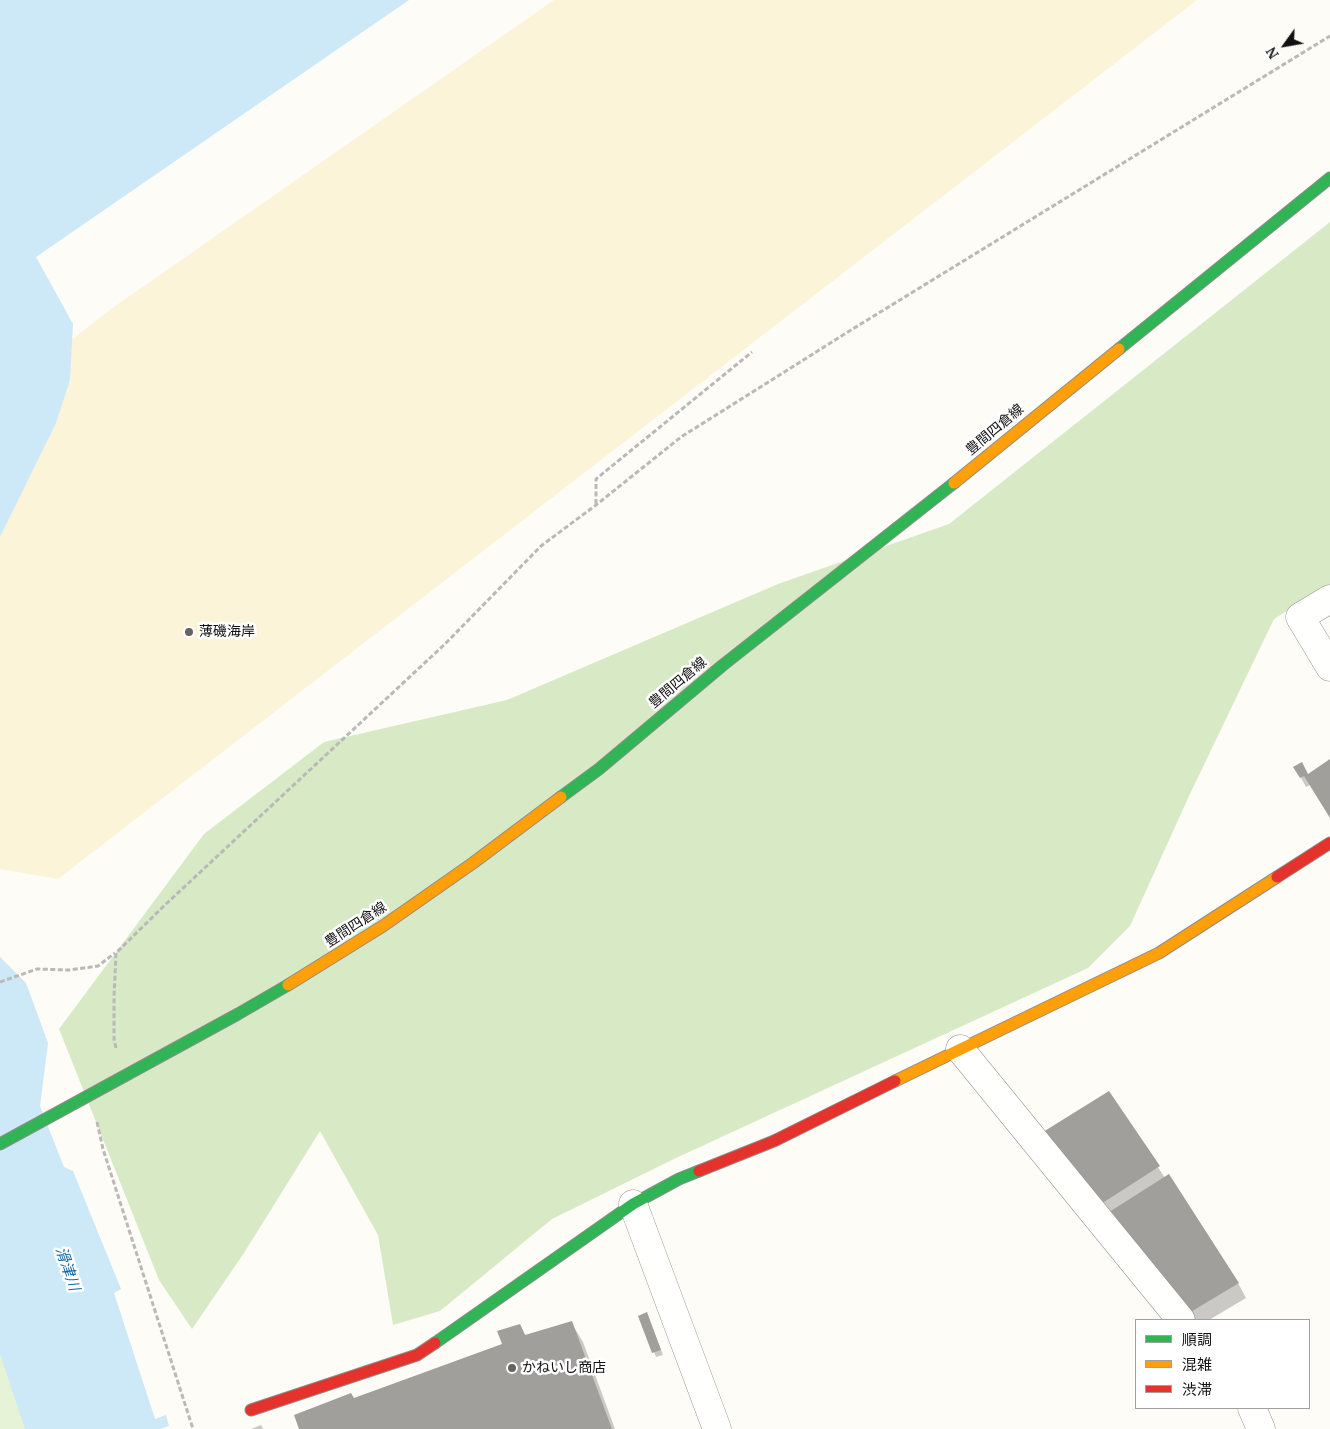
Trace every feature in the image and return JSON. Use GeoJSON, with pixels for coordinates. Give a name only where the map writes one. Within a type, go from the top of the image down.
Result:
{"type":"FeatureCollection","features":[{"type":"Feature","properties":{"kind":"main road","name":"豊間四倉線"},"geometry":{"type":"LineString","coordinates":[[0,1144],[247,1010],[383,926],[473,863],[599,769],[723,665],[960,478],[1330,178]]}},
{"type":"Feature","properties":{"kind":"main road"},"geometry":{"type":"LineString","coordinates":[[251,1410],[417,1355],[633,1204],[679,1179],[774,1141],[1159,953],[1330,843]]}},
{"type":"Feature","properties":{"kind":"street"},"geometry":{"type":"LineString","coordinates":[[1330,599],[1300,617],[1330,667]]}},
{"type":"Feature","properties":{"kind":"street"},"geometry":{"type":"LineString","coordinates":[[960,1049],[1180,1319]]}},
{"type":"Feature","properties":{"kind":"street"},"geometry":{"type":"LineString","coordinates":[[633,1204],[717,1429]]}},
{"type":"Feature","properties":{"kind":"street"},"geometry":{"type":"LineString","coordinates":[[1252,1409],[1261,1429]]}},
{"type":"Feature","properties":{"kind":"path"},"geometry":{"type":"LineString","coordinates":[[0,982],[37,969],[69,970],[98,966],[116,953],[166,904],[446,644],[541,546],[681,437],[851,330],[1330,36]]}},
{"type":"Feature","properties":{"kind":"path"},"geometry":{"type":"LineString","coordinates":[[596,505],[596,479],[752,352]]}},
{"type":"Feature","properties":{"kind":"path"},"geometry":{"type":"LineString","coordinates":[[116,953],[114,1040],[122,1078]]}},
{"type":"Feature","properties":{"kind":"path"},"geometry":{"type":"LineString","coordinates":[[91,1095],[104,1149],[194,1429]]}},
{"type":"Feature","properties":{"kind":"green space"},"geometry":{"type":"Polygon","coordinates":[[[1330,222],[1330,584],[1274,619],[1189,796],[1130,926],[1088,968],[676,1158],[552,1219],[440,1311],[393,1325],[378,1235],[320,1131],[244,1253],[192,1329],[159,1280],[59,1029],[204,834],[324,742],[507,700],[778,584],[949,524],[1330,222]]]}},
{"type":"Feature","properties":{"kind":"green space"},"geometry":{"type":"Polygon","coordinates":[[[0,1292],[62,1429],[0,1429],[0,1292]]]}},
{"type":"Feature","properties":{"kind":"sand","name":"薄磯海岸"},"geometry":{"type":"Polygon","coordinates":[[[554,0],[1197,0],[58,879],[0,869],[0,395],[111,309],[554,0]]]}},
{"type":"Feature","properties":{"kind":"water"},"geometry":{"type":"Polygon","coordinates":[[[0,0],[409,0],[36,257],[73,324],[70,380],[56,423],[0,537],[0,0]]]}},
{"type":"Feature","properties":{"kind":"water","name":"滑津川"},"geometry":{"type":"Polygon","coordinates":[[[0,957],[26,983],[48,1043],[40,1106],[64,1167],[73,1171],[121,1289],[114,1293],[155,1419],[166,1415],[169,1426],[160,1429],[25,1429],[0,1354],[0,957]]]}},
{"type":"Feature","properties":{"kind":"building"},"geometry":{"type":"Polygon","coordinates":[[[1330,759],[1330,818],[1304,776],[1300,778],[1293,767],[1302,762],[1308,774],[1330,759]]]}},
{"type":"Feature","properties":{"kind":"building"},"geometry":{"type":"Polygon","coordinates":[[[1109,1091],[1160,1166],[1101,1204],[1043,1132],[1109,1091]]]}},
{"type":"Feature","properties":{"kind":"building"},"geometry":{"type":"Polygon","coordinates":[[[1169,1174],[1239,1283],[1189,1313],[1106,1214],[1169,1174]]]}},
{"type":"Feature","properties":{"kind":"building"},"geometry":{"type":"Polygon","coordinates":[[[647,1312],[661,1350],[652,1353],[638,1316],[647,1312]]]}},
{"type":"Feature","properties":{"kind":"building","name":"かねいし商店"},"geometry":{"type":"Polygon","coordinates":[[[572,1321],[612,1429],[299,1429],[294,1415],[351,1393],[354,1398],[502,1344],[497,1331],[520,1324],[525,1335],[572,1321]]]}},
{"type":"Feature","properties":{"kind":"traffic: fast"},"geometry":{"type":"LineString","coordinates":[[1119,349],[1330,178]]}},
{"type":"Feature","properties":{"kind":"traffic: fast"},"geometry":{"type":"LineString","coordinates":[[561,797],[599,769],[723,665],[954,483]]}},
{"type":"Feature","properties":{"kind":"traffic: fast"},"geometry":{"type":"LineString","coordinates":[[0,1144],[288,985]]}},
{"type":"Feature","properties":{"kind":"traffic: fast"},"geometry":{"type":"LineString","coordinates":[[435,1343],[633,1204],[679,1179],[699,1171]]}},
{"type":"Feature","properties":{"kind":"traffic: slow"},"geometry":{"type":"LineString","coordinates":[[954,483],[1119,349]]}},
{"type":"Feature","properties":{"kind":"traffic: slow"},"geometry":{"type":"LineString","coordinates":[[288,985],[383,926],[473,863],[561,797]]}},
{"type":"Feature","properties":{"kind":"traffic: slow"},"geometry":{"type":"LineString","coordinates":[[895,1081],[1159,953],[1277,877]]}},
{"type":"Feature","properties":{"kind":"traffic: jam"},"geometry":{"type":"LineString","coordinates":[[1277,877],[1330,843]]}},
{"type":"Feature","properties":{"kind":"traffic: jam"},"geometry":{"type":"LineString","coordinates":[[699,1171],[774,1141],[895,1081]]}},
{"type":"Feature","properties":{"kind":"traffic: jam"},"geometry":{"type":"LineString","coordinates":[[251,1410],[417,1355],[435,1343]]}},
{"type":"Feature","properties":{"kind":"place","name":"薄磯海岸"},"geometry":{"type":"Point","coordinates":[189,632]}},
{"type":"Feature","properties":{"kind":"place","name":"かねいし商店"},"geometry":{"type":"Point","coordinates":[512,1368]}}]}
